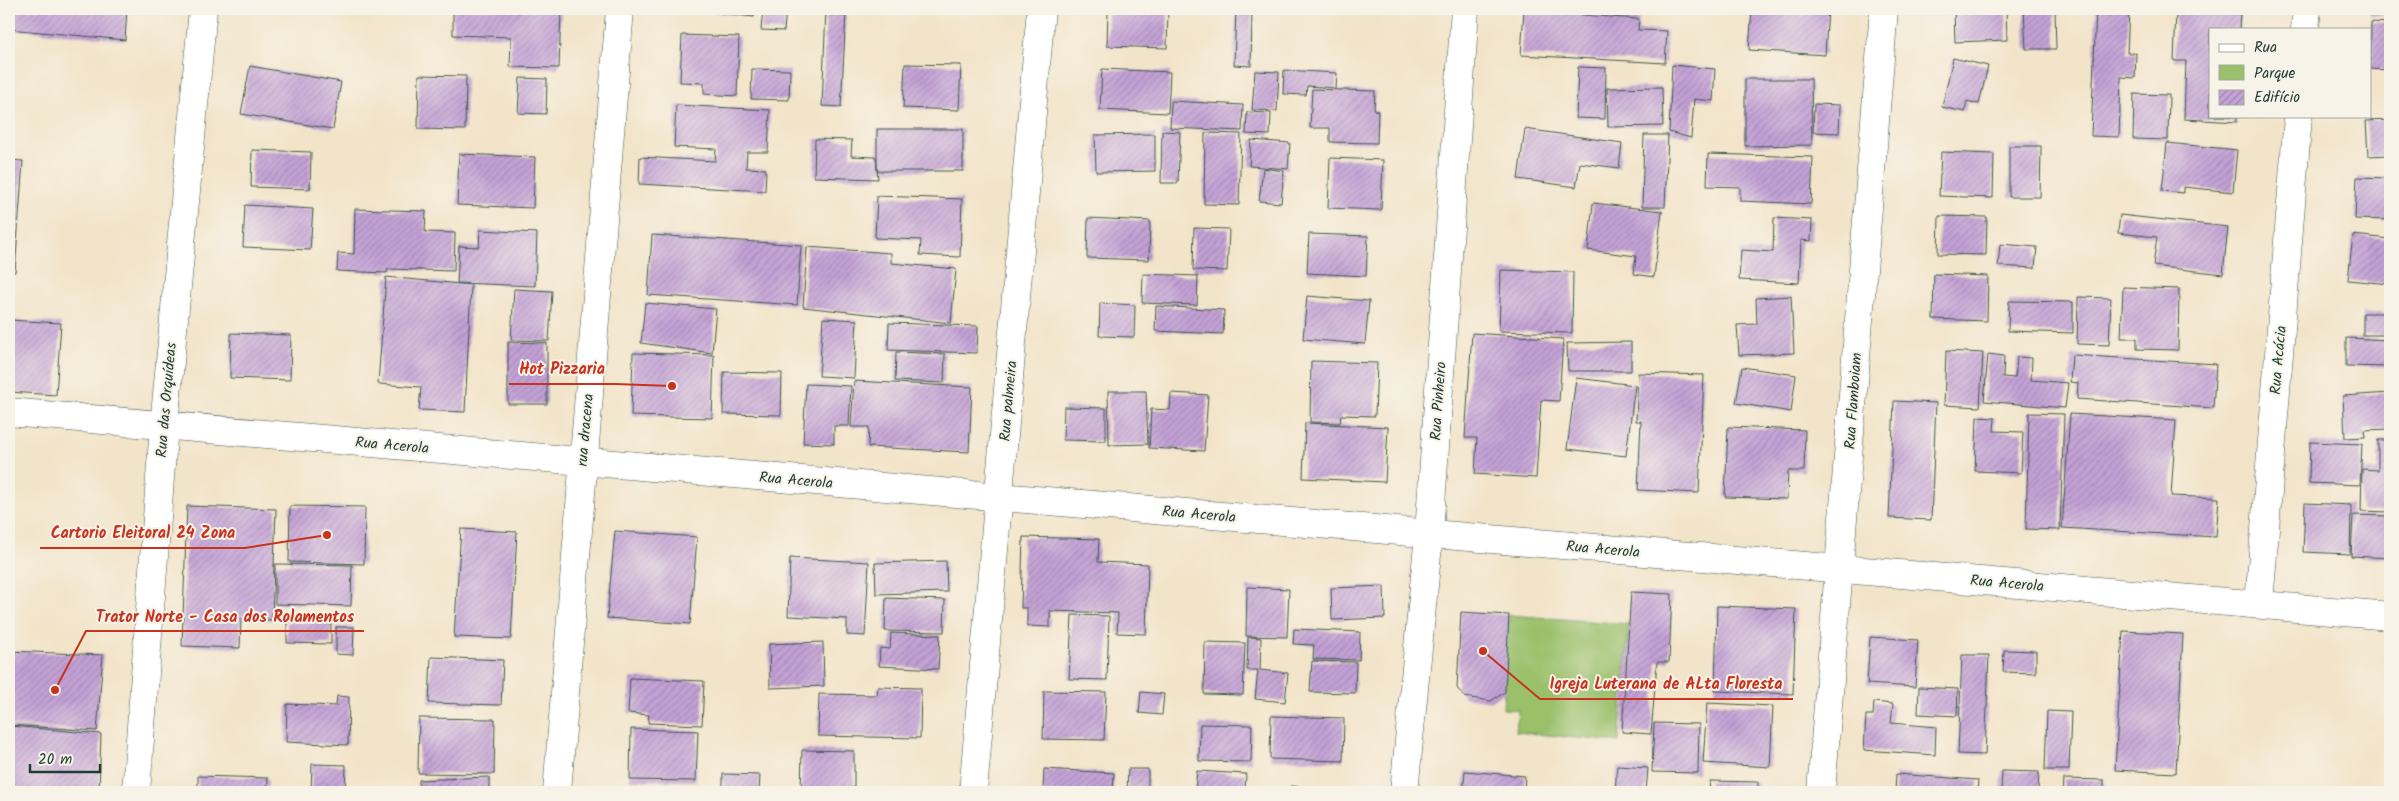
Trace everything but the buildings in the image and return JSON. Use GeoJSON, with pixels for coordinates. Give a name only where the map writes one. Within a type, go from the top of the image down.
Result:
{"type":"FeatureCollection","features":[{"type":"Feature","properties":{"kind":"street","name":"Rua das Orquídeas"},"geometry":{"type":"LineString","coordinates":[[136,792],[164,426],[203,9]]}},
{"type":"Feature","properties":{"kind":"street","name":"rua dracena"},"geometry":{"type":"LineString","coordinates":[[557,792],[582,461],[620,9]]}},
{"type":"Feature","properties":{"kind":"street","name":"Rua palmeira"},"geometry":{"type":"LineString","coordinates":[[973,792],[1041,9]]}},
{"type":"Feature","properties":{"kind":"street","name":"Rua Pinheiro"},"geometry":{"type":"LineString","coordinates":[[1404,792],[1429,534],[1465,9]]}},
{"type":"Feature","properties":{"kind":"street","name":"Rua Flamboiam"},"geometry":{"type":"LineString","coordinates":[[1821,792],[1884,9]]}},
{"type":"Feature","properties":{"kind":"street"},"geometry":{"type":"LineString","coordinates":[[2305,28],[2307,9]]}},
{"type":"Feature","properties":{"kind":"street","name":"Rua Acácia"},"geometry":{"type":"LineString","coordinates":[[2258,604],[2298,118]]}},
{"type":"Feature","properties":{"kind":"street","name":"Rua Acerola"},"geometry":{"type":"LineString","coordinates":[[9,412],[2390,616]]}},
{"type":"Feature","properties":{"kind":"green space"},"geometry":{"type":"Polygon","coordinates":[[[1509,615],[1629,624],[1619,742],[1516,732],[1518,710],[1503,709],[1509,615]]]}},
{"type":"Feature","properties":{"kind":"place","name":"Hot Pizzaria"},"geometry":{"type":"Point","coordinates":[672,386]}},
{"type":"Feature","properties":{"kind":"place","name":"Cartorio Eleitoral 24 Zona"},"geometry":{"type":"Point","coordinates":[327,535]}},
{"type":"Feature","properties":{"kind":"place","name":"Igreja Luterana de ALta Floresta"},"geometry":{"type":"Point","coordinates":[1483,651]}},
{"type":"Feature","properties":{"kind":"place","name":"Trator Norte - Casa dos Rolamentos"},"geometry":{"type":"Point","coordinates":[55,690]}}]}
